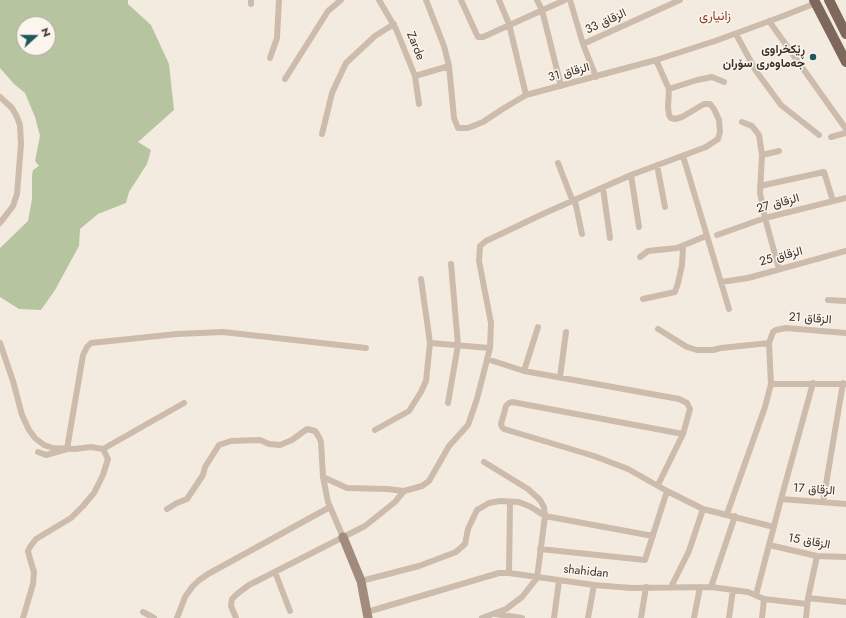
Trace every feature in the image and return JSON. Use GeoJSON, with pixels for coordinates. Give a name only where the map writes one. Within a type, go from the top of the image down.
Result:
{"type":"FeatureCollection","features":[{"type":"Feature","properties":{"kind":"main road"},"geometry":{"type":"LineString","coordinates":[[830,0],[846,34]]}},
{"type":"Feature","properties":{"kind":"main road"},"geometry":{"type":"LineString","coordinates":[[815,1],[846,62]]}},
{"type":"Feature","properties":{"kind":"street"},"geometry":{"type":"LineString","coordinates":[[270,58],[277,38],[279,0]]}},
{"type":"Feature","properties":{"kind":"street"},"geometry":{"type":"LineString","coordinates":[[285,79],[328,11],[341,0]]}},
{"type":"Feature","properties":{"kind":"street","name":"Zarde"},"geometry":{"type":"LineString","coordinates":[[379,0],[394,24],[415,76],[419,104]]}},
{"type":"Feature","properties":{"kind":"street","name":"الزقاق 31"},"geometry":{"type":"LineString","coordinates":[[426,0],[444,46],[449,66],[454,118],[458,128],[468,128],[483,122],[526,95],[656,60],[736,34],[815,1]]}},
{"type":"Feature","properties":{"kind":"street"},"geometry":{"type":"LineString","coordinates":[[461,0],[478,37],[483,37],[565,0]]}},
{"type":"Feature","properties":{"kind":"street"},"geometry":{"type":"LineString","coordinates":[[499,0],[510,24],[526,95]]}},
{"type":"Feature","properties":{"kind":"street"},"geometry":{"type":"LineString","coordinates":[[537,0],[542,10],[561,86]]}},
{"type":"Feature","properties":{"kind":"street","name":"الزقاق 33"},"geometry":{"type":"LineString","coordinates":[[570,0],[583,44],[680,0]]}},
{"type":"Feature","properties":{"kind":"street"},"geometry":{"type":"LineString","coordinates":[[769,21],[846,129]]}},
{"type":"Feature","properties":{"kind":"street"},"geometry":{"type":"LineString","coordinates":[[322,134],[332,93],[346,62],[375,36],[394,24]]}},
{"type":"Feature","properties":{"kind":"street"},"geometry":{"type":"LineString","coordinates":[[736,34],[756,71],[781,105],[819,135]]}},
{"type":"Feature","properties":{"kind":"street"},"geometry":{"type":"LineString","coordinates":[[583,44],[596,77]]}},
{"type":"Feature","properties":{"kind":"street"},"geometry":{"type":"LineString","coordinates":[[323,477],[348,488],[387,489],[404,492],[422,486],[429,481],[449,446],[468,425],[477,399],[490,348],[491,323],[479,261],[480,246],[493,238],[631,175],[706,147],[718,138],[720,132],[719,120],[710,104],[704,104],[682,117],[675,119],[671,118],[668,107],[669,89],[656,60]]}},
{"type":"Feature","properties":{"kind":"street"},"geometry":{"type":"LineString","coordinates":[[415,76],[449,66]]}},
{"type":"Feature","properties":{"kind":"street"},"geometry":{"type":"LineString","coordinates":[[669,89],[712,77],[724,82]]}},
{"type":"Feature","properties":{"kind":"street"},"geometry":{"type":"LineString","coordinates":[[0,97],[12,108],[17,117],[20,125],[21,144],[17,194],[13,206],[0,223]]}},
{"type":"Feature","properties":{"kind":"street"},"geometry":{"type":"LineString","coordinates":[[742,122],[752,126],[759,135],[762,155],[760,193],[765,218],[779,269]]}},
{"type":"Feature","properties":{"kind":"street"},"geometry":{"type":"LineString","coordinates":[[832,137],[846,133]]}},
{"type":"Feature","properties":{"kind":"street"},"geometry":{"type":"LineString","coordinates":[[762,155],[779,151]]}},
{"type":"Feature","properties":{"kind":"street"},"geometry":{"type":"LineString","coordinates":[[683,156],[729,309]]}},
{"type":"Feature","properties":{"kind":"street"},"geometry":{"type":"LineString","coordinates":[[558,163],[574,201],[582,234]]}},
{"type":"Feature","properties":{"kind":"street"},"geometry":{"type":"LineString","coordinates":[[657,165],[665,207]]}},
{"type":"Feature","properties":{"kind":"street"},"geometry":{"type":"LineString","coordinates":[[760,186],[824,172],[833,201]]}},
{"type":"Feature","properties":{"kind":"street"},"geometry":{"type":"LineString","coordinates":[[631,175],[638,227]]}},
{"type":"Feature","properties":{"kind":"street"},"geometry":{"type":"LineString","coordinates":[[603,188],[610,238]]}},
{"type":"Feature","properties":{"kind":"street","name":"الزقاق 27"},"geometry":{"type":"LineString","coordinates":[[717,235],[765,218],[846,198]]}},
{"type":"Feature","properties":{"kind":"street"},"geometry":{"type":"LineString","coordinates":[[640,257],[648,251],[683,247],[706,236]]}},
{"type":"Feature","properties":{"kind":"street"},"geometry":{"type":"LineString","coordinates":[[643,298],[675,292],[682,265],[683,247]]}},
{"type":"Feature","properties":{"kind":"street","name":"الزقاق 25"},"geometry":{"type":"LineString","coordinates":[[721,282],[748,278],[846,251]]}},
{"type":"Feature","properties":{"kind":"street"},"geometry":{"type":"LineString","coordinates":[[448,403],[458,346],[451,264]]}},
{"type":"Feature","properties":{"kind":"street"},"geometry":{"type":"LineString","coordinates":[[375,430],[409,412],[426,381],[430,343],[421,279]]}},
{"type":"Feature","properties":{"kind":"street"},"geometry":{"type":"LineString","coordinates":[[828,300],[846,301]]}},
{"type":"Feature","properties":{"kind":"street"},"geometry":{"type":"LineString","coordinates":[[524,371],[538,327]]}},
{"type":"Feature","properties":{"kind":"street","name":"الزقاق 21"},"geometry":{"type":"LineString","coordinates":[[769,342],[773,332],[786,328],[846,333]]}},
{"type":"Feature","properties":{"kind":"street"},"geometry":{"type":"LineString","coordinates":[[658,329],[687,347],[697,350],[713,350],[769,342],[771,384],[765,406],[726,514]]}},
{"type":"Feature","properties":{"kind":"street"},"geometry":{"type":"LineString","coordinates":[[67,449],[83,355],[91,343],[177,334],[223,332],[366,348]]}},
{"type":"Feature","properties":{"kind":"street"},"geometry":{"type":"LineString","coordinates":[[560,377],[566,332]]}},
{"type":"Feature","properties":{"kind":"street"},"geometry":{"type":"LineString","coordinates":[[0,343],[13,381],[22,415],[29,430],[35,438],[44,445],[53,448],[67,449],[91,447],[103,449],[184,403]]}},
{"type":"Feature","properties":{"kind":"street"},"geometry":{"type":"LineString","coordinates":[[430,343],[490,348]]}},
{"type":"Feature","properties":{"kind":"street"},"geometry":{"type":"LineString","coordinates":[[487,360],[524,371],[679,399],[687,403],[690,409],[683,434],[658,485]]}},
{"type":"Feature","properties":{"kind":"street"},"geometry":{"type":"LineString","coordinates":[[756,595],[813,383]]}},
{"type":"Feature","properties":{"kind":"street"},"geometry":{"type":"LineString","coordinates":[[771,384],[844,384],[823,502]]}},
{"type":"Feature","properties":{"kind":"street"},"geometry":{"type":"LineString","coordinates":[[683,434],[512,402],[508,403],[506,406],[501,424],[504,429],[594,456],[628,469],[703,509],[774,527]]}},
{"type":"Feature","properties":{"kind":"street"},"geometry":{"type":"LineString","coordinates":[[167,509],[187,499],[203,475],[205,467],[219,445],[231,441],[260,440],[269,444],[280,445],[292,440],[307,429],[314,431],[321,442],[323,477],[330,507],[344,537],[361,581],[367,615]]}},
{"type":"Feature","properties":{"kind":"street"},"geometry":{"type":"LineString","coordinates":[[38,452],[46,455],[67,449]]}},
{"type":"Feature","properties":{"kind":"street"},"geometry":{"type":"LineString","coordinates":[[23,618],[34,572],[28,551],[36,539],[71,518],[94,493],[108,459],[103,449]]}},
{"type":"Feature","properties":{"kind":"street"},"geometry":{"type":"LineString","coordinates":[[482,618],[506,609],[522,597],[537,578],[545,516],[544,507],[540,500],[528,489],[484,462]]}},
{"type":"Feature","properties":{"kind":"street"},"geometry":{"type":"LineString","coordinates":[[540,549],[645,560],[667,491]]}},
{"type":"Feature","properties":{"kind":"street"},"geometry":{"type":"LineString","coordinates":[[236,618],[231,606],[232,599],[249,585],[365,526],[395,502],[404,492]]}},
{"type":"Feature","properties":{"kind":"street","name":"الزقاق 17"},"geometry":{"type":"LineString","coordinates":[[781,499],[846,504]]}},
{"type":"Feature","properties":{"kind":"street"},"geometry":{"type":"LineString","coordinates":[[361,581],[418,566],[456,552],[465,544],[468,529],[477,510],[489,503],[500,501],[519,502],[531,507],[545,516],[653,536]]}},
{"type":"Feature","properties":{"kind":"street"},"geometry":{"type":"LineString","coordinates":[[509,573],[510,502]]}},
{"type":"Feature","properties":{"kind":"street"},"geometry":{"type":"LineString","coordinates":[[178,618],[185,597],[198,581],[208,574],[330,507]]}},
{"type":"Feature","properties":{"kind":"street"},"geometry":{"type":"LineString","coordinates":[[672,587],[689,551],[703,509]]}},
{"type":"Feature","properties":{"kind":"street"},"geometry":{"type":"LineString","coordinates":[[711,587],[735,516]]}},
{"type":"Feature","properties":{"kind":"street","name":"الزقاق 15"},"geometry":{"type":"LineString","coordinates":[[769,545],[817,556],[846,557]]}},
{"type":"Feature","properties":{"kind":"street"},"geometry":{"type":"LineString","coordinates":[[806,618],[817,556]]}},
{"type":"Feature","properties":{"kind":"street"},"geometry":{"type":"LineString","coordinates":[[275,572],[290,611]]}},
{"type":"Feature","properties":{"kind":"street","name":"shahidan"},"geometry":{"type":"LineString","coordinates":[[367,615],[499,573],[509,573],[594,585],[711,587],[748,592],[764,599],[846,602]]}},
{"type":"Feature","properties":{"kind":"street"},"geometry":{"type":"LineString","coordinates":[[554,618],[559,581]]}},
{"type":"Feature","properties":{"kind":"street"},"geometry":{"type":"LineString","coordinates":[[588,618],[594,585]]}},
{"type":"Feature","properties":{"kind":"street"},"geometry":{"type":"LineString","coordinates":[[641,618],[646,587]]}},
{"type":"Feature","properties":{"kind":"street"},"geometry":{"type":"LineString","coordinates":[[694,618],[700,587]]}},
{"type":"Feature","properties":{"kind":"street"},"geometry":{"type":"LineString","coordinates":[[729,618],[733,590]]}},
{"type":"Feature","properties":{"kind":"street"},"geometry":{"type":"LineString","coordinates":[[762,618],[764,599]]}},
{"type":"Feature","properties":{"kind":"street"},"geometry":{"type":"LineString","coordinates":[[143,612],[154,618]]}},
{"type":"Feature","properties":{"kind":"street"},"geometry":{"type":"LineString","coordinates":[[494,614],[522,618]]}},
{"type":"Feature","properties":{"kind":"green space"},"geometry":{"type":"Polygon","coordinates":[[[0,0],[128,0],[128,4],[151,25],[169,64],[174,110],[138,142],[151,150],[147,164],[129,192],[126,203],[98,214],[80,229],[79,246],[55,290],[41,310],[19,309],[0,297],[0,248],[28,221],[32,199],[33,170],[39,166],[35,161],[40,136],[35,117],[25,93],[14,84],[0,68],[0,0]]]}},
{"type":"Feature","properties":{"kind":"place","name":"ڕێکخراوی جەماوەری سۆران"},"geometry":{"type":"Point","coordinates":[813,57]}},
{"type":"Feature","properties":{"kind":"district","name":"زانیاری"},"geometry":{"type":"Point","coordinates":[715,17]}}]}
